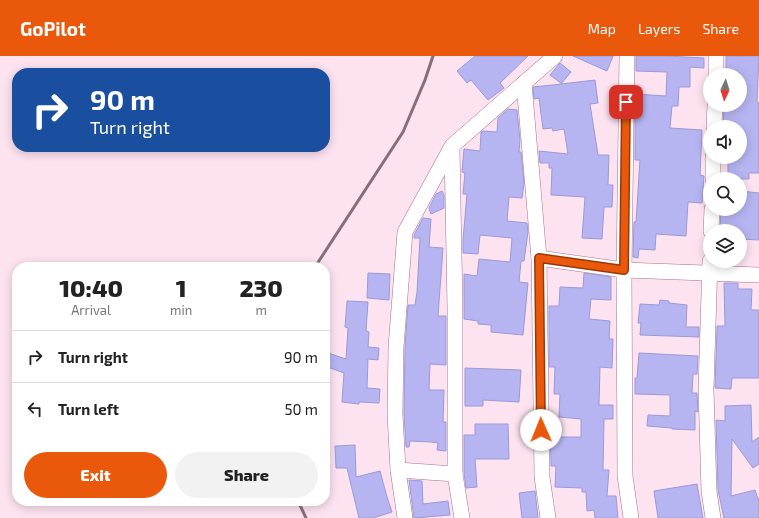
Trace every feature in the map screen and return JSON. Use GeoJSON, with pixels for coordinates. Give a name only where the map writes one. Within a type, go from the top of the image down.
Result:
{"type":"FeatureCollection","features":[{"type":"Feature","properties":{"kind":"street"},"geometry":{"type":"LineString","coordinates":[[405,518],[398,470],[395,414],[396,347],[405,232],[452,146],[555,56]]}},
{"type":"Feature","properties":{"kind":"street"},"geometry":{"type":"LineString","coordinates":[[627,56],[624,270],[625,476],[631,518]]}},
{"type":"Feature","properties":{"kind":"street"},"geometry":{"type":"LineString","coordinates":[[716,56],[716,68]]}},
{"type":"Feature","properties":{"kind":"street"},"geometry":{"type":"LineString","coordinates":[[524,83],[539,258],[542,477],[548,518]]}},
{"type":"Feature","properties":{"kind":"street"},"geometry":{"type":"LineString","coordinates":[[452,146],[455,308],[455,474],[462,518]]}},
{"type":"Feature","properties":{"kind":"street"},"geometry":{"type":"LineString","coordinates":[[539,258],[624,270],[703,267]]}},
{"type":"Feature","properties":{"kind":"street"},"geometry":{"type":"LineString","coordinates":[[710,268],[706,390],[709,491],[713,518]]}},
{"type":"Feature","properties":{"kind":"street"},"geometry":{"type":"LineString","coordinates":[[716,268],[759,275]]}},
{"type":"Feature","properties":{"kind":"street"},"geometry":{"type":"LineString","coordinates":[[398,470],[455,474]]}},
{"type":"Feature","properties":{"kind":"building"},"geometry":{"type":"Polygon","coordinates":[[[475,56],[528,56],[500,83],[504,88],[488,100],[471,80],[467,83],[457,71],[475,56]]]}},
{"type":"Feature","properties":{"kind":"building"},"geometry":{"type":"Polygon","coordinates":[[[573,56],[613,56],[607,71],[573,56]]]}},
{"type":"Feature","properties":{"kind":"building"},"geometry":{"type":"Polygon","coordinates":[[[636,56],[704,58],[704,68],[690,67],[690,87],[679,87],[678,106],[672,106],[670,128],[702,130],[700,175],[703,176],[702,203],[688,202],[686,236],[656,234],[655,250],[639,249],[638,258],[633,257],[634,222],[636,222],[640,160],[635,160],[635,94],[666,96],[667,72],[636,71],[636,56]]]}},
{"type":"Feature","properties":{"kind":"building"},"geometry":{"type":"Polygon","coordinates":[[[726,56],[759,56],[757,102],[759,103],[759,173],[749,173],[749,179],[747,179],[747,172],[728,172],[728,164],[747,164],[747,120],[723,120],[724,112],[747,112],[747,68],[726,68],[726,56]]]}},
{"type":"Feature","properties":{"kind":"building"},"geometry":{"type":"Polygon","coordinates":[[[560,63],[571,72],[561,84],[550,75],[560,63]]]}},
{"type":"Feature","properties":{"kind":"building"},"geometry":{"type":"Polygon","coordinates":[[[595,80],[598,103],[590,104],[598,155],[609,155],[608,185],[613,185],[612,207],[604,207],[602,239],[582,238],[585,197],[551,195],[552,168],[549,168],[549,163],[540,163],[539,151],[568,154],[564,129],[553,131],[552,128],[543,129],[539,98],[534,99],[533,87],[595,80]]]}},
{"type":"Feature","properties":{"kind":"building"},"geometry":{"type":"Polygon","coordinates":[[[508,109],[517,110],[520,140],[519,152],[521,152],[524,184],[522,198],[509,197],[507,221],[527,223],[528,232],[524,261],[521,261],[519,282],[528,283],[523,335],[491,332],[491,325],[478,324],[478,321],[464,319],[464,274],[477,276],[479,259],[510,262],[512,238],[480,235],[478,254],[463,253],[467,194],[463,194],[465,173],[462,172],[464,149],[480,151],[481,132],[497,132],[498,118],[508,109]]]}},
{"type":"Feature","properties":{"kind":"building"},"geometry":{"type":"Polygon","coordinates":[[[442,191],[444,195],[444,208],[431,214],[429,208],[436,194],[442,191]]]}},
{"type":"Feature","properties":{"kind":"building"},"geometry":{"type":"Polygon","coordinates":[[[747,192],[759,193],[759,240],[747,239],[747,224],[720,224],[721,216],[747,216],[747,192]]]}},
{"type":"Feature","properties":{"kind":"building"},"geometry":{"type":"Polygon","coordinates":[[[423,218],[431,219],[429,247],[443,248],[438,316],[446,316],[446,365],[430,364],[429,390],[444,390],[443,422],[446,422],[446,451],[437,450],[438,443],[431,442],[410,441],[409,447],[406,447],[404,414],[405,347],[408,305],[415,305],[420,238],[414,238],[414,235],[423,218]]]}},
{"type":"Feature","properties":{"kind":"building"},"geometry":{"type":"Polygon","coordinates":[[[368,273],[390,274],[389,300],[367,298],[368,273]]]}},
{"type":"Feature","properties":{"kind":"building"},"geometry":{"type":"Polygon","coordinates":[[[584,273],[611,277],[611,300],[591,299],[589,319],[610,321],[609,339],[613,339],[612,368],[600,367],[599,405],[613,405],[613,419],[604,419],[603,470],[609,470],[607,496],[616,496],[618,518],[595,518],[594,510],[587,511],[586,492],[582,492],[582,488],[555,487],[556,466],[551,466],[550,421],[555,421],[555,437],[581,437],[581,419],[559,417],[560,394],[554,394],[555,367],[549,367],[549,306],[559,306],[560,287],[583,288],[584,273]]]}},
{"type":"Feature","properties":{"kind":"building"},"geometry":{"type":"Polygon","coordinates":[[[724,283],[738,283],[738,289],[752,289],[751,310],[759,310],[759,378],[732,378],[731,389],[715,388],[717,326],[725,326],[724,283]]]}},
{"type":"Feature","properties":{"kind":"building"},"geometry":{"type":"Polygon","coordinates":[[[660,300],[669,301],[669,303],[687,305],[686,327],[699,327],[699,337],[640,335],[641,323],[638,323],[640,304],[659,305],[660,300]]]}},
{"type":"Feature","properties":{"kind":"building"},"geometry":{"type":"Polygon","coordinates":[[[347,301],[368,302],[366,331],[369,332],[368,347],[379,348],[378,360],[368,359],[367,388],[380,389],[379,403],[359,402],[359,404],[342,402],[344,373],[330,368],[330,354],[346,359],[348,328],[345,327],[347,301]]]}},
{"type":"Feature","properties":{"kind":"building"},"geometry":{"type":"Polygon","coordinates":[[[639,353],[698,356],[697,374],[693,374],[692,393],[697,393],[698,412],[695,411],[695,430],[647,426],[648,415],[670,416],[670,395],[635,394],[635,378],[637,378],[639,353]]]}},
{"type":"Feature","properties":{"kind":"building"},"geometry":{"type":"Polygon","coordinates":[[[465,368],[521,370],[519,402],[483,400],[483,406],[465,406],[465,368]]]}},
{"type":"Feature","properties":{"kind":"building"},"geometry":{"type":"Polygon","coordinates":[[[751,405],[752,442],[759,437],[759,464],[753,468],[732,439],[731,496],[755,490],[758,499],[759,498],[759,518],[724,518],[718,490],[716,420],[725,421],[725,406],[751,405]]]}},
{"type":"Feature","properties":{"kind":"building"},"geometry":{"type":"Polygon","coordinates":[[[475,424],[508,424],[509,459],[475,459],[477,487],[466,488],[464,473],[464,435],[475,435],[475,424]]]}},
{"type":"Feature","properties":{"kind":"building"},"geometry":{"type":"Polygon","coordinates":[[[355,445],[356,477],[380,471],[392,512],[373,518],[359,518],[347,468],[336,468],[335,446],[355,445]]]}},
{"type":"Feature","properties":{"kind":"building"},"geometry":{"type":"Polygon","coordinates":[[[409,480],[422,481],[423,504],[448,501],[450,515],[414,518],[409,480]]]}},
{"type":"Feature","properties":{"kind":"building"},"geometry":{"type":"Polygon","coordinates":[[[697,484],[703,518],[658,518],[654,491],[697,484]]]}},
{"type":"Feature","properties":{"kind":"building"},"geometry":{"type":"Polygon","coordinates":[[[535,491],[538,518],[522,518],[519,493],[535,491]]]}},
{"type":"Feature","properties":{"kind":"railway"},"geometry":{"type":"LineString","coordinates":[[318,262],[403,132],[425,80],[433,56]]}},
{"type":"Feature","properties":{"kind":"railway"},"geometry":{"type":"LineString","coordinates":[[300,506],[306,518]]}},
{"type":"Feature","properties":{"kind":"route"},"geometry":{"type":"LineString","coordinates":[[541,430],[539,258],[624,270],[626,102]]}}]}
